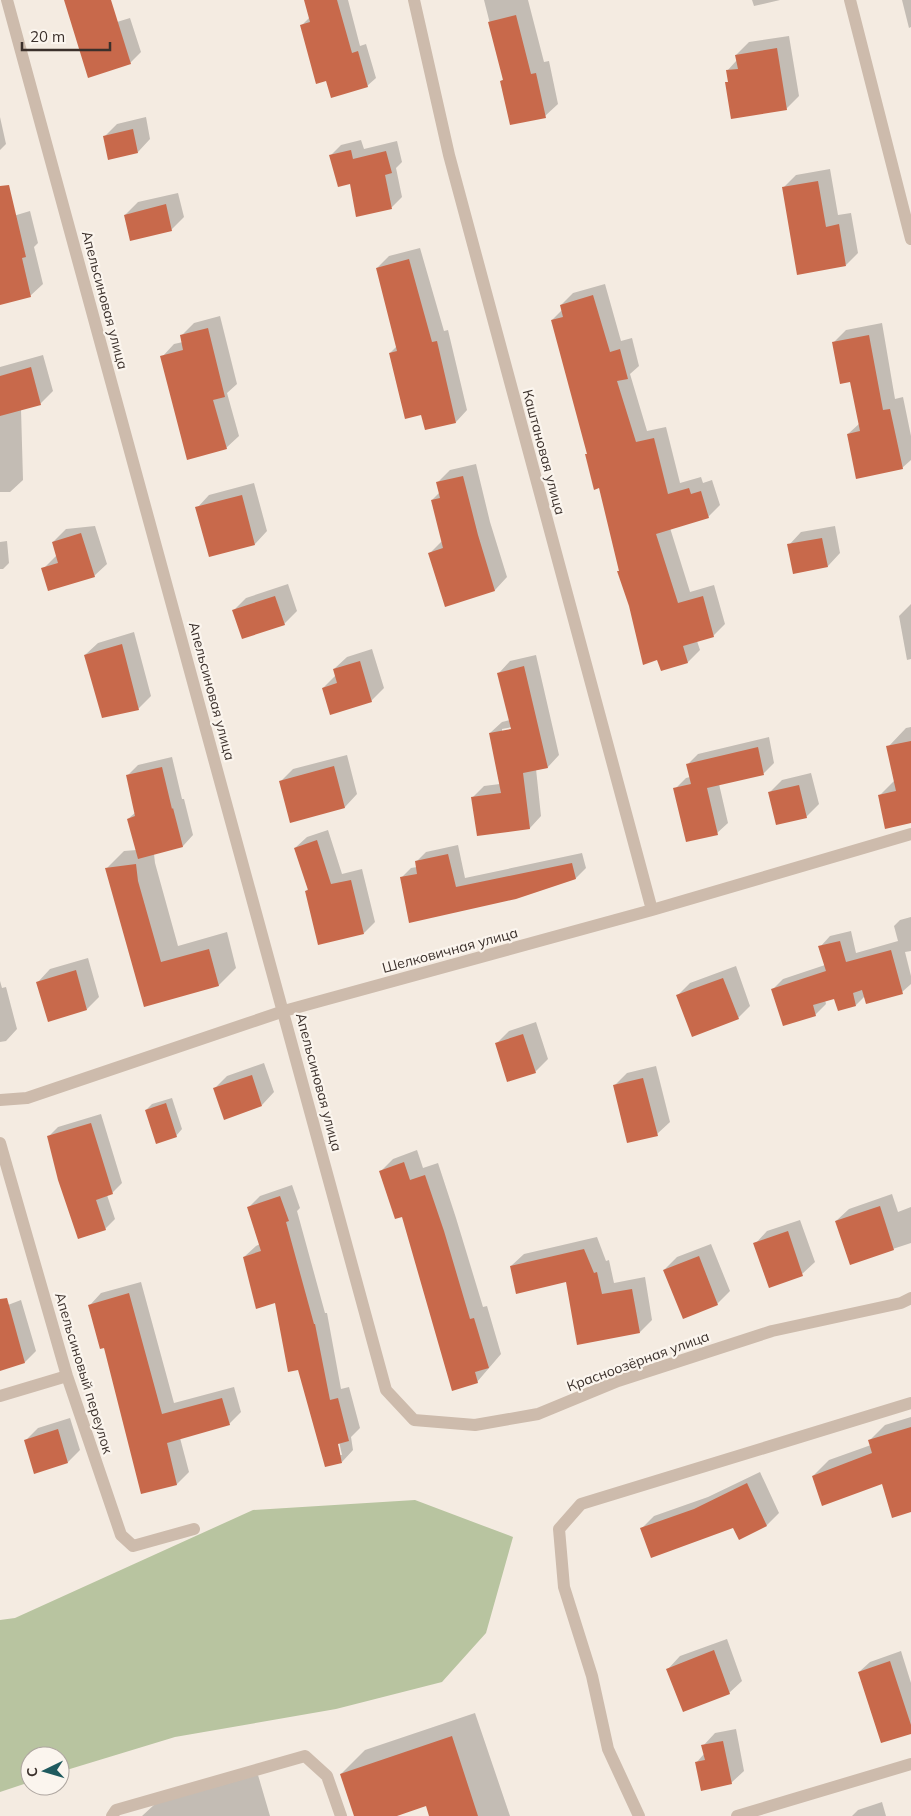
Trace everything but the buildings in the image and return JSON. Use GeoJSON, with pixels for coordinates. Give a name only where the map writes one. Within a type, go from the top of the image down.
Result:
{"type":"FeatureCollection","features":[{"type":"Feature","properties":{"kind":"street","name":"Апельсиновая улица"},"geometry":{"type":"LineString","coordinates":[[7,0],[386,1390]]}},
{"type":"Feature","properties":{"kind":"street","name":"Каштановая улица"},"geometry":{"type":"LineString","coordinates":[[414,0],[449,155],[652,910]]}},
{"type":"Feature","properties":{"kind":"street"},"geometry":{"type":"LineString","coordinates":[[850,0],[911,238]]}},
{"type":"Feature","properties":{"kind":"street","name":"Шелковичная улица"},"geometry":{"type":"LineString","coordinates":[[0,1100],[27,1098],[284,1011],[652,910],[911,834]]}},
{"type":"Feature","properties":{"kind":"street","name":"Апельсиновый переулок"},"geometry":{"type":"LineString","coordinates":[[0,1143],[67,1376],[121,1535],[133,1546],[194,1529]]}},
{"type":"Feature","properties":{"kind":"street","name":"Красноозёрная улица"},"geometry":{"type":"LineString","coordinates":[[386,1390],[414,1420],[475,1425],[511,1419],[538,1414],[618,1381],[772,1331],[900,1303],[911,1298]]}},
{"type":"Feature","properties":{"kind":"street"},"geometry":{"type":"LineString","coordinates":[[0,1396],[67,1376]]}},
{"type":"Feature","properties":{"kind":"street"},"geometry":{"type":"LineString","coordinates":[[639,1816],[608,1749],[592,1676],[564,1587],[559,1530],[581,1504],[911,1403]]}},
{"type":"Feature","properties":{"kind":"street"},"geometry":{"type":"LineString","coordinates":[[112,1816],[116,1810],[305,1756],[327,1776],[341,1816]]}},
{"type":"Feature","properties":{"kind":"street"},"geometry":{"type":"LineString","coordinates":[[737,1816],[911,1764]]}},
{"type":"Feature","properties":{"kind":"green space"},"geometry":{"type":"Polygon","coordinates":[[[415,1500],[513,1537],[486,1633],[442,1682],[336,1709],[175,1737],[70,1769],[70,1746],[20,1746],[20,1785],[0,1792],[0,1620],[15,1618],[253,1510],[415,1500]]]}}]}
